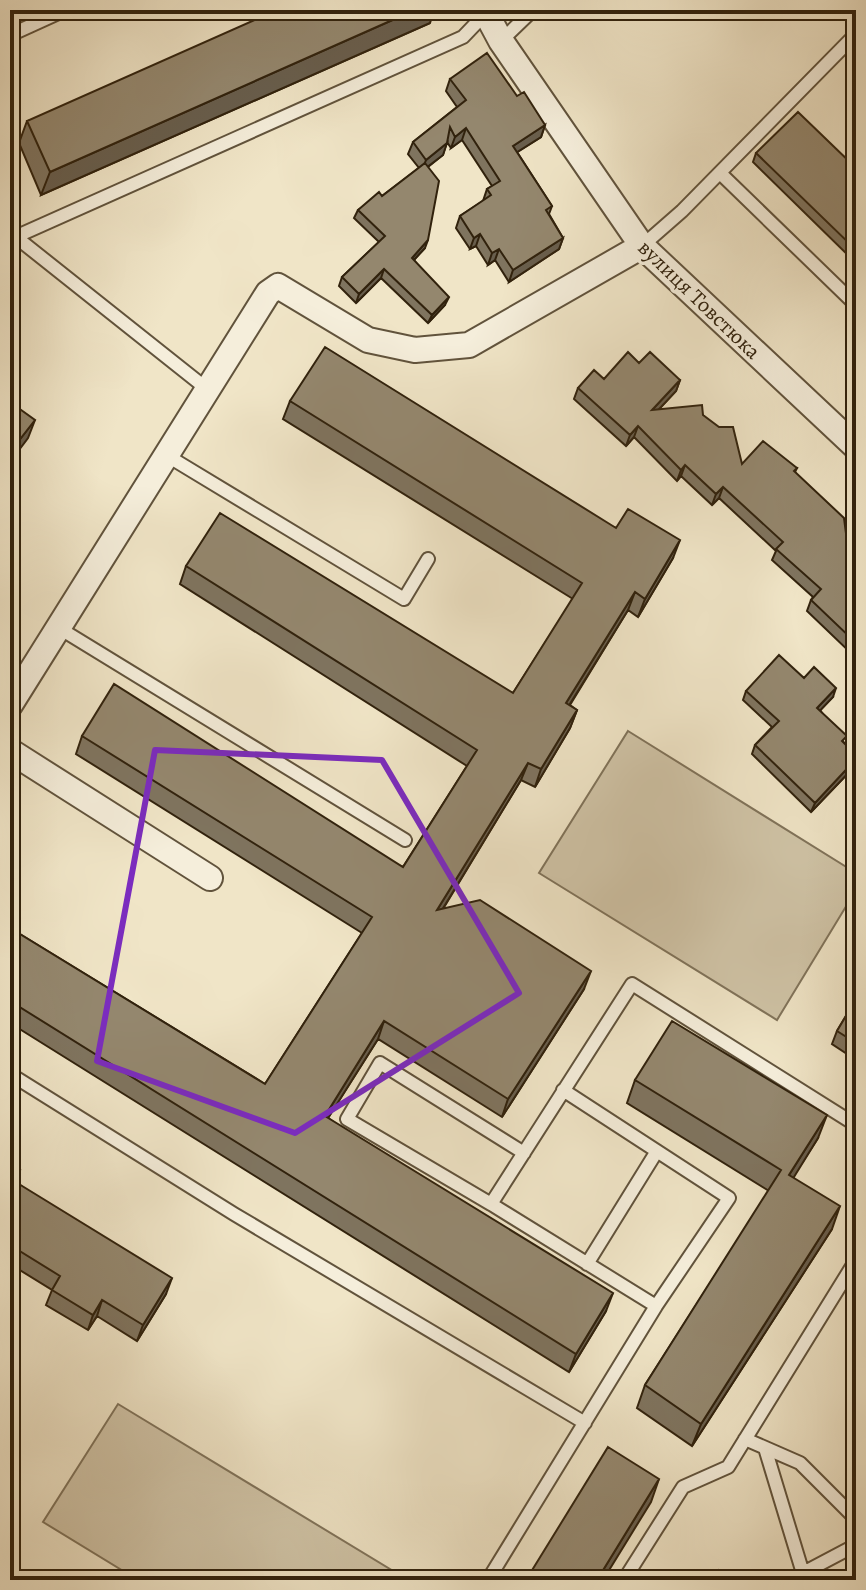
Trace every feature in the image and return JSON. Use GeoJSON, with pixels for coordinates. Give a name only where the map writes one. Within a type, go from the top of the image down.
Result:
{"type":"FeatureCollection","features":[{"type":"Feature","properties":{"kind":"street","name":"вулиця Товстюка"},"geometry":{"type":"LineString","coordinates":[[486,11],[501,41],[642,246],[856,447]]}},
{"type":"Feature","properties":{"kind":"street"},"geometry":{"type":"LineString","coordinates":[[10,705],[268,293],[278,286],[368,340],[415,350],[469,345],[642,246]]}},
{"type":"Feature","properties":{"kind":"street"},"geometry":{"type":"LineString","coordinates":[[10,751],[210,878]]}},
{"type":"Feature","properties":{"kind":"lane"},"geometry":{"type":"LineString","coordinates":[[10,35],[65,10]]}},
{"type":"Feature","properties":{"kind":"lane"},"geometry":{"type":"LineString","coordinates":[[501,41],[533,10]]}},
{"type":"Feature","properties":{"kind":"lane"},"geometry":{"type":"LineString","coordinates":[[207,389],[12,235],[463,37],[486,11]]}},
{"type":"Feature","properties":{"kind":"lane"},"geometry":{"type":"LineString","coordinates":[[642,246],[720,173],[856,34]]}},
{"type":"Feature","properties":{"kind":"lane"},"geometry":{"type":"LineString","coordinates":[[720,173],[856,305]]}},
{"type":"Feature","properties":{"kind":"lane"},"geometry":{"type":"LineString","coordinates":[[166,455],[404,599],[428,559]]}},
{"type":"Feature","properties":{"kind":"lane"},"geometry":{"type":"LineString","coordinates":[[59,628],[405,840]]}},
{"type":"Feature","properties":{"kind":"lane"},"geometry":{"type":"LineString","coordinates":[[491,1204],[632,984],[856,1125]]}},
{"type":"Feature","properties":{"kind":"lane"},"geometry":{"type":"LineString","coordinates":[[524,1153],[380,1063],[347,1119],[656,1306]]}},
{"type":"Feature","properties":{"kind":"lane"},"geometry":{"type":"LineString","coordinates":[[10,1074],[234,1214],[585,1423]]}},
{"type":"Feature","properties":{"kind":"lane"},"geometry":{"type":"LineString","coordinates":[[488,1580],[656,1306],[729,1198],[563,1090]]}},
{"type":"Feature","properties":{"kind":"lane"},"geometry":{"type":"LineString","coordinates":[[587,1264],[657,1151]]}},
{"type":"Feature","properties":{"kind":"lane"},"geometry":{"type":"LineString","coordinates":[[624,1580],[683,1487],[728,1467],[856,1260]]}},
{"type":"Feature","properties":{"kind":"lane"},"geometry":{"type":"LineString","coordinates":[[745,1439],[800,1463],[856,1519]]}},
{"type":"Feature","properties":{"kind":"lane"},"geometry":{"type":"LineString","coordinates":[[765,1448],[804,1576],[856,1545]]}},
{"type":"Feature","properties":{"kind":"highlighted area"},"geometry":{"type":"Polygon","coordinates":[[[155,750],[382,760],[519,993],[295,1133],[97,1061],[155,750]]]}},
{"type":"Feature","properties":{"kind":"shaded area"},"geometry":{"type":"Polygon","coordinates":[[[628,731],[856,873],[856,890],[777,1020],[539,873],[628,731]]]}},
{"type":"Feature","properties":{"kind":"shaded area"},"geometry":{"type":"Polygon","coordinates":[[[118,1404],[408,1580],[138,1580],[43,1522],[118,1404]]]}},
{"type":"Feature","properties":{"kind":"building"},"geometry":{"type":"Polygon","coordinates":[[[277,10],[415,10],[50,172],[27,121],[277,10]]]}},
{"type":"Feature","properties":{"kind":"building"},"geometry":{"type":"Polygon","coordinates":[[[487,53],[517,96],[524,92],[545,125],[513,146],[552,206],[546,210],[563,238],[513,270],[499,249],[492,253],[480,234],[474,238],[460,216],[491,195],[487,189],[500,181],[466,128],[455,137],[450,127],[447,143],[426,160],[413,142],[466,100],[450,79],[487,53]]]}},
{"type":"Feature","properties":{"kind":"building"},"geometry":{"type":"Polygon","coordinates":[[[798,112],[856,168],[856,250],[756,153],[798,112]]]}},
{"type":"Feature","properties":{"kind":"building"},"geometry":{"type":"Polygon","coordinates":[[[425,163],[439,181],[428,240],[412,258],[449,297],[432,315],[384,269],[359,294],[342,277],[385,236],[358,210],[379,192],[382,196],[425,163]]]}},
{"type":"Feature","properties":{"kind":"building"},"geometry":{"type":"Polygon","coordinates":[[[325,347],[616,528],[628,509],[680,540],[645,599],[635,592],[566,703],[577,710],[541,769],[528,763],[437,910],[480,900],[591,971],[508,1099],[384,1021],[325,1116],[613,1293],[576,1354],[10,1001],[10,928],[265,1084],[372,917],[82,736],[114,684],[403,867],[477,750],[186,566],[220,513],[513,693],[582,583],[290,401],[325,347]]]}},
{"type":"Feature","properties":{"kind":"building"},"geometry":{"type":"Polygon","coordinates":[[[628,352],[639,363],[650,352],[680,380],[652,410],[702,405],[703,415],[719,427],[733,427],[742,464],[763,441],[797,468],[794,471],[844,518],[853,587],[856,584],[856,643],[811,600],[821,589],[776,549],[783,542],[723,487],[716,494],[685,465],[681,470],[638,426],[630,435],[578,388],[594,370],[604,379],[628,352]]]}},
{"type":"Feature","properties":{"kind":"building"},"geometry":{"type":"Polygon","coordinates":[[[10,402],[35,420],[10,452],[10,402]]]}},
{"type":"Feature","properties":{"kind":"building"},"geometry":{"type":"Polygon","coordinates":[[[779,655],[804,678],[814,667],[836,688],[817,708],[847,736],[842,741],[856,755],[856,759],[815,803],[755,745],[779,721],[746,691],[779,655]]]}},
{"type":"Feature","properties":{"kind":"building"},"geometry":{"type":"Polygon","coordinates":[[[856,999],[856,1043],[837,1031],[856,999]]]}},
{"type":"Feature","properties":{"kind":"building"},"geometry":{"type":"Polygon","coordinates":[[[672,1021],[827,1115],[789,1175],[840,1206],[701,1424],[645,1385],[781,1170],[635,1080],[672,1021]]]}},
{"type":"Feature","properties":{"kind":"building"},"geometry":{"type":"Polygon","coordinates":[[[10,1164],[20,1170],[14,1181],[172,1278],[143,1325],[102,1300],[93,1315],[52,1290],[60,1276],[10,1245],[10,1164]]]}},
{"type":"Feature","properties":{"kind":"building"},"geometry":{"type":"Polygon","coordinates":[[[608,1447],[659,1479],[597,1580],[526,1580],[608,1447]]]}},
{"type":"Feature","properties":{"kind":"building"},"geometry":{"type":"Polygon","coordinates":[[[718,1570],[725,1580],[702,1580],[718,1570]]]}}]}
